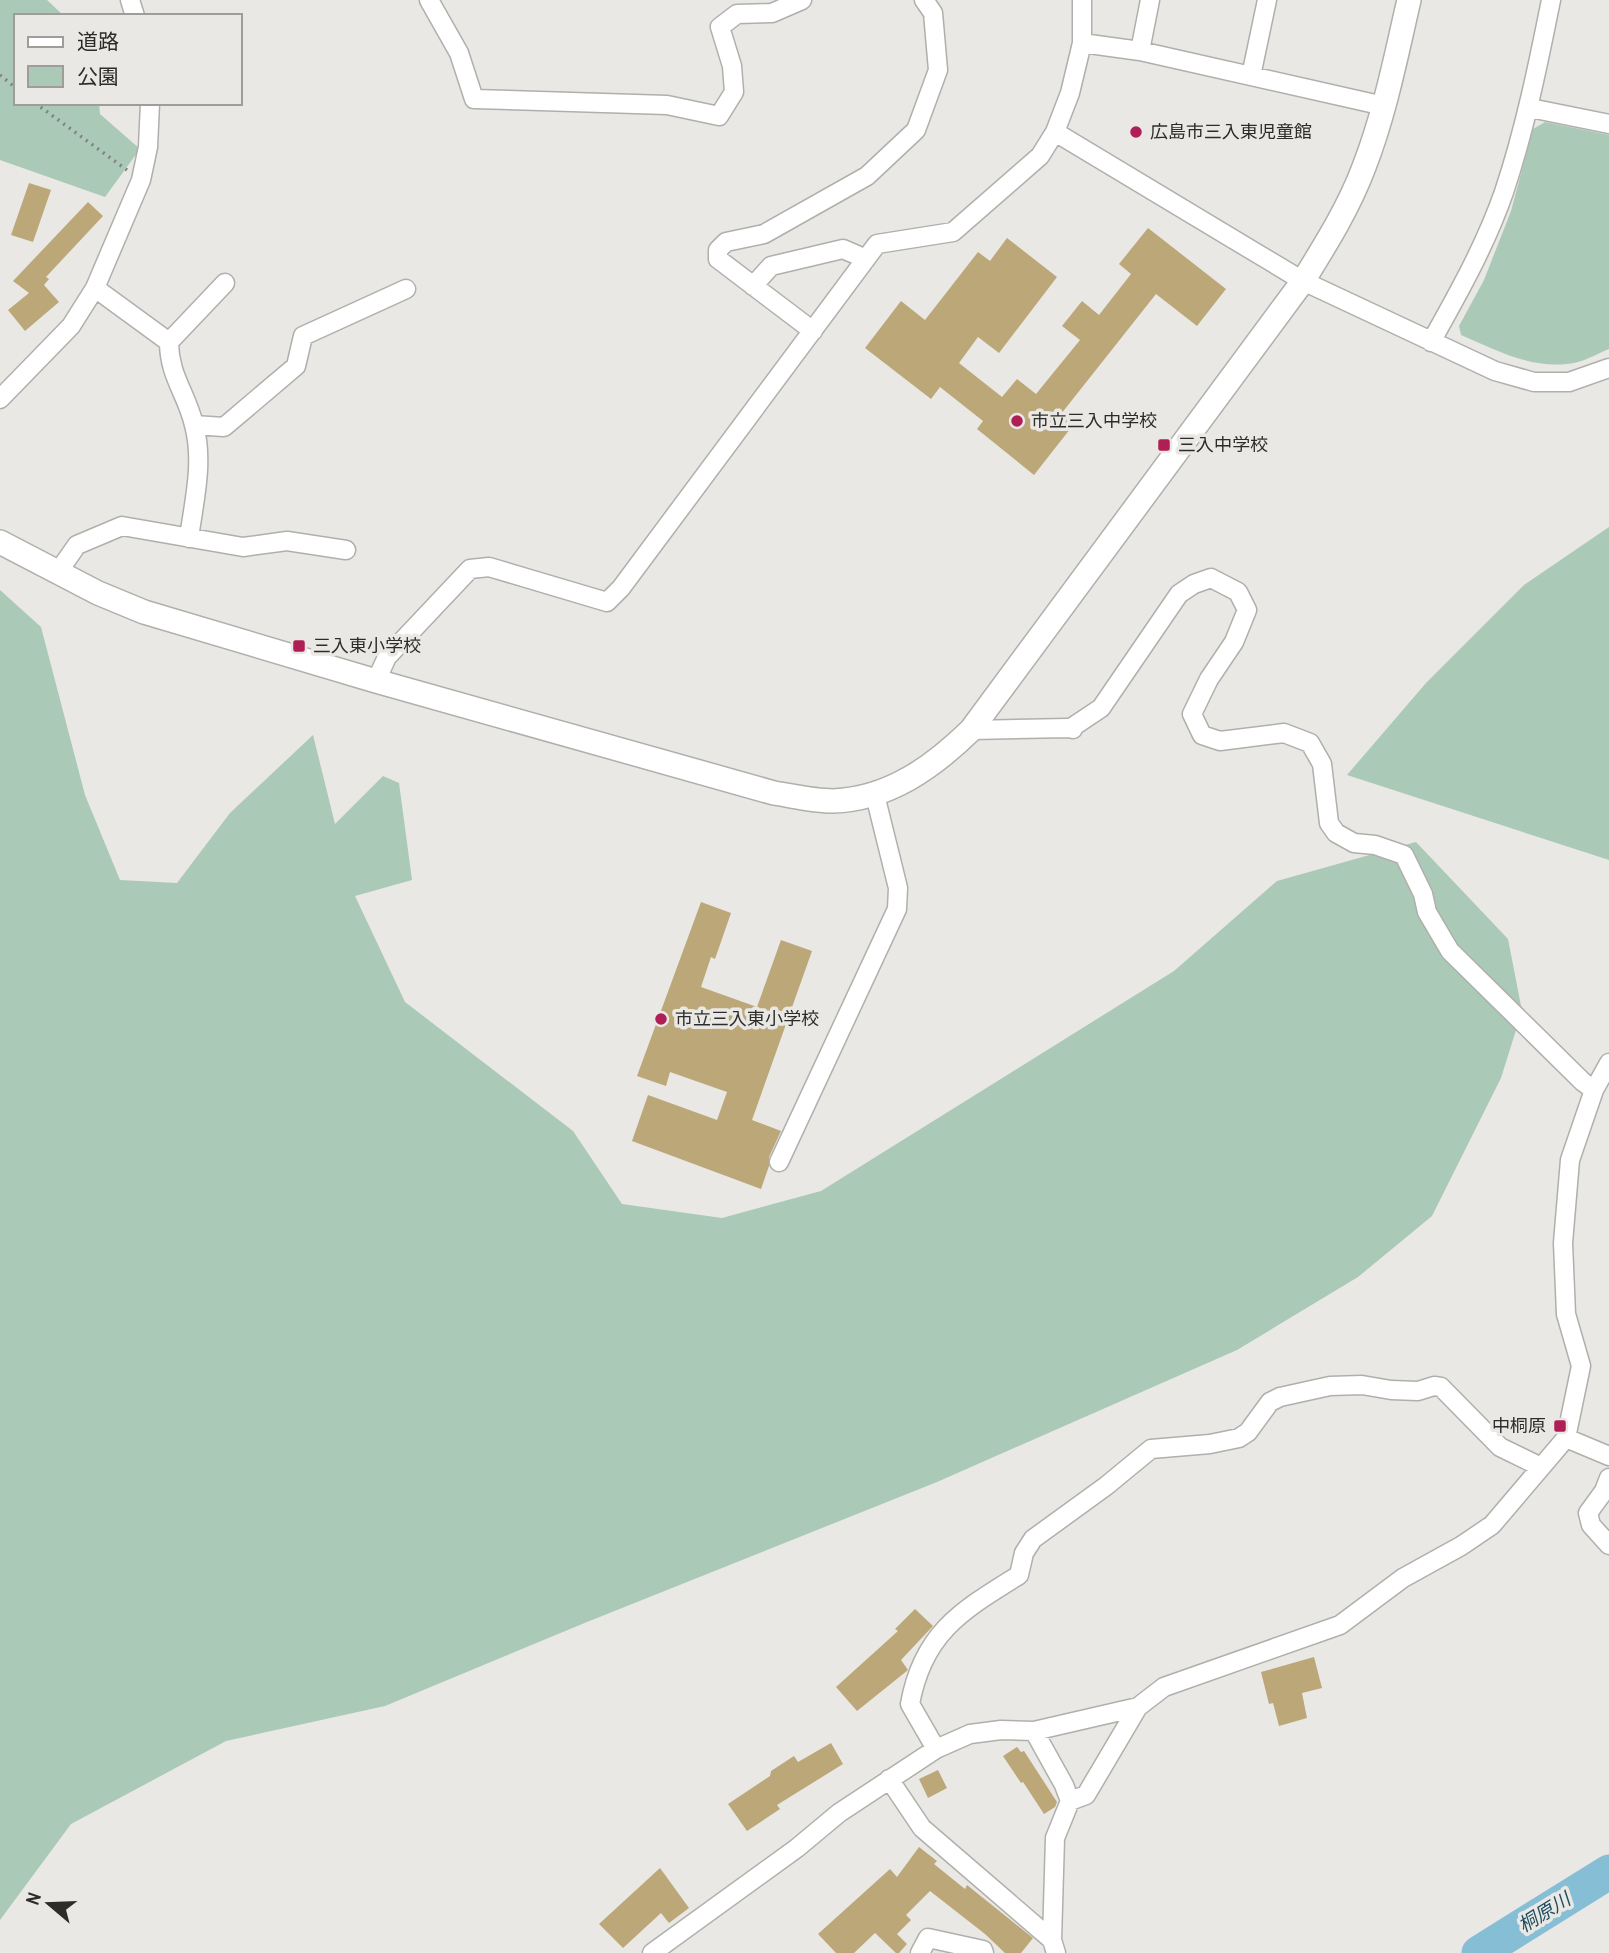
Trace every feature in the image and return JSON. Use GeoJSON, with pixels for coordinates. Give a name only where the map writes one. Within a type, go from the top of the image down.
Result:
{"type":"FeatureCollection","features":[{"type":"Feature","properties":{"kind":"street"},"geometry":{"type":"LineString","coordinates":[[429,0],[459,53],[474,99],[667,105],[719,116],[734,92],[732,66],[720,27],[737,14],[772,13],[802,0]]}},
{"type":"Feature","properties":{"kind":"street"},"geometry":{"type":"LineString","coordinates":[[813,331],[718,259],[718,250],[726,242],[764,233],[867,176],[916,130],[938,70],[933,13],[925,0]]}},
{"type":"Feature","properties":{"kind":"street"},"geometry":{"type":"LineString","coordinates":[[376,681],[387,657],[470,569],[489,567],[607,602],[621,588],[877,244],[953,232],[1040,156],[1055,132],[1070,93],[1082,43],[1082,0]]}},
{"type":"Feature","properties":{"kind":"street"},"geometry":{"type":"LineString","coordinates":[[1140,51],[1150,0]]}},
{"type":"Feature","properties":{"kind":"street"},"geometry":{"type":"LineString","coordinates":[[1251,76],[1267,0]]}},
{"type":"Feature","properties":{"kind":"street"},"geometry":{"type":"LineString","coordinates":[[0,542],[98,593],[144,612],[376,681],[774,793],[833,801],[875,795],[919,774],[942,758],[971,730],[1303,281],[1339,222],[1364,167],[1384,106],[1409,0]]}},
{"type":"Feature","properties":{"kind":"street"},"geometry":{"type":"LineString","coordinates":[[1431,342],[1466,279],[1503,194],[1530,108],[1550,0]]}},
{"type":"Feature","properties":{"kind":"street"},"geometry":{"type":"LineString","coordinates":[[1082,43],[1140,51],[1384,106]]}},
{"type":"Feature","properties":{"kind":"street"},"geometry":{"type":"LineString","coordinates":[[0,399],[71,326],[95,288],[141,180],[148,147],[150,105]]}},
{"type":"Feature","properties":{"kind":"street"},"geometry":{"type":"LineString","coordinates":[[1530,108],[1609,124]]}},
{"type":"Feature","properties":{"kind":"street"},"geometry":{"type":"LineString","coordinates":[[1055,132],[1303,281],[1495,371],[1534,382],[1569,382],[1609,368]]}},
{"type":"Feature","properties":{"kind":"street"},"geometry":{"type":"LineString","coordinates":[[753,286],[771,266],[843,249],[866,259]]}},
{"type":"Feature","properties":{"kind":"street"},"geometry":{"type":"LineString","coordinates":[[189,538],[199,466],[194,425],[169,362],[169,342],[225,283]]}},
{"type":"Feature","properties":{"kind":"street"},"geometry":{"type":"LineString","coordinates":[[95,288],[169,342]]}},
{"type":"Feature","properties":{"kind":"street"},"geometry":{"type":"LineString","coordinates":[[194,425],[224,427],[296,366],[303,336],[406,289]]}},
{"type":"Feature","properties":{"kind":"street"},"geometry":{"type":"LineString","coordinates":[[58,572],[77,545],[122,526],[243,547],[287,541],[346,550]]}},
{"type":"Feature","properties":{"kind":"street"},"geometry":{"type":"LineString","coordinates":[[971,730],[1073,730],[1074,726],[1101,708],[1178,594],[1211,578],[1238,592],[1247,610],[1234,642],[1209,679],[1192,714],[1202,735],[1220,741],[1284,733],[1310,743],[1322,764],[1329,823],[1336,833],[1354,843],[1375,845],[1404,855],[1423,894],[1427,912],[1450,951],[1594,1090]]}},
{"type":"Feature","properties":{"kind":"street"},"geometry":{"type":"LineString","coordinates":[[779,1162],[897,909],[898,888],[875,795]]}},
{"type":"Feature","properties":{"kind":"street"},"geometry":{"type":"LineString","coordinates":[[1070,1801],[1086,1795],[1138,1707],[1164,1687],[1340,1625],[1403,1578],[1461,1546],[1492,1525],[1566,1438],[1581,1366],[1566,1314],[1563,1243],[1570,1160],[1594,1090],[1609,1063]]}},
{"type":"Feature","properties":{"kind":"street"},"geometry":{"type":"LineString","coordinates":[[936,1749],[910,1704],[914,1683],[925,1655],[946,1627],[965,1609],[1019,1575],[1024,1553],[1033,1539],[1106,1486],[1151,1449],[1210,1444],[1239,1438],[1248,1432],[1270,1402],[1305,1391],[1330,1386],[1362,1385],[1418,1391],[1434,1386],[1441,1387],[1500,1447],[1541,1467]]}},
{"type":"Feature","properties":{"kind":"street"},"geometry":{"type":"LineString","coordinates":[[1566,1438],[1609,1456]]}},
{"type":"Feature","properties":{"kind":"street"},"geometry":{"type":"LineString","coordinates":[[1609,1478],[1604,1491],[1588,1513],[1591,1525],[1609,1545]]}},
{"type":"Feature","properties":{"kind":"street"},"geometry":{"type":"LineString","coordinates":[[652,1953],[797,1849],[839,1813],[936,1749],[970,1734],[1001,1730],[1034,1731],[1138,1707]]}},
{"type":"Feature","properties":{"kind":"street"},"geometry":{"type":"LineString","coordinates":[[1034,1731],[1070,1801],[1055,1838],[1054,1946]]}},
{"type":"Feature","properties":{"kind":"street"},"geometry":{"type":"LineString","coordinates":[[889,1779],[922,1828],[1054,1946]]}},
{"type":"Feature","properties":{"kind":"street"},"geometry":{"type":"LineString","coordinates":[[920,1953],[928,1938],[983,1950],[984,1953]]}},
{"type":"Feature","properties":{"kind":"path"},"geometry":{"type":"LineString","coordinates":[[0,75],[14,86]]}},
{"type":"Feature","properties":{"kind":"path"},"geometry":{"type":"LineString","coordinates":[[38,105],[141,180]]}},
{"type":"Feature","properties":{"kind":"green space"},"geometry":{"type":"Polygon","coordinates":[[[0,0],[47,0],[62,14],[14,14],[14,105],[99,105],[100,114],[140,149],[105,197],[0,160],[0,0]]]}},
{"type":"Feature","properties":{"kind":"green space"},"geometry":{"type":"Polygon","coordinates":[[[1545,122],[1609,135],[1609,349],[1582,361],[1563,364],[1533,362],[1503,353],[1461,335],[1459,326],[1484,280],[1511,211],[1533,129],[1545,122]]]}},
{"type":"Feature","properties":{"kind":"green space"},"geometry":{"type":"Polygon","coordinates":[[[1609,527],[1609,860],[1347,775],[1426,683],[1524,585],[1609,527]]]}},
{"type":"Feature","properties":{"kind":"green space"},"geometry":{"type":"Polygon","coordinates":[[[0,590],[41,627],[85,795],[120,880],[177,883],[230,813],[313,735],[335,824],[383,776],[399,783],[412,880],[355,896],[405,1002],[573,1131],[622,1204],[722,1218],[821,1191],[1174,971],[1277,881],[1416,842],[1508,939],[1522,1011],[1501,1078],[1432,1216],[1358,1277],[1237,1350],[937,1482],[385,1706],[226,1741],[71,1824],[0,1920],[0,590]]]}},
{"type":"Feature","properties":{"kind":"building"},"geometry":{"type":"Polygon","coordinates":[[[29,183],[51,190],[33,242],[11,235],[29,183]]]}},
{"type":"Feature","properties":{"kind":"building"},"geometry":{"type":"Polygon","coordinates":[[[88,202],[103,216],[46,277],[49,279],[44,285],[59,302],[25,331],[8,310],[29,293],[13,281],[88,202]]]}},
{"type":"Feature","properties":{"kind":"building"},"geometry":{"type":"Polygon","coordinates":[[[1148,228],[1226,289],[1197,326],[1156,294],[1061,414],[1074,424],[1034,475],[977,429],[983,421],[940,387],[931,399],[865,348],[901,301],[925,320],[978,252],[990,261],[1007,238],[1057,277],[999,353],[978,337],[959,363],[1002,397],[1017,379],[1036,394],[1080,340],[1062,326],[1082,301],[1099,315],[1131,274],[1119,264],[1148,228]]]}},
{"type":"Feature","properties":{"kind":"building"},"geometry":{"type":"Polygon","coordinates":[[[701,902],[731,913],[715,959],[711,957],[701,987],[757,1007],[781,940],[812,951],[752,1120],[781,1131],[769,1157],[769,1166],[761,1189],[632,1141],[648,1095],[717,1120],[727,1092],[670,1072],[666,1086],[637,1076],[701,902]]]}},
{"type":"Feature","properties":{"kind":"building"},"geometry":{"type":"Polygon","coordinates":[[[915,1609],[933,1626],[901,1660],[908,1670],[857,1711],[836,1687],[898,1631],[895,1629],[915,1609]]]}},
{"type":"Feature","properties":{"kind":"building"},"geometry":{"type":"Polygon","coordinates":[[[1314,1657],[1322,1688],[1302,1693],[1307,1718],[1279,1726],[1273,1703],[1269,1704],[1261,1672],[1314,1657]]]}},
{"type":"Feature","properties":{"kind":"building"},"geometry":{"type":"Polygon","coordinates":[[[831,1743],[843,1764],[777,1805],[780,1809],[747,1831],[728,1804],[794,1756],[798,1762],[831,1743]]]}},
{"type":"Feature","properties":{"kind":"building"},"geometry":{"type":"Polygon","coordinates":[[[1017,1747],[1021,1752],[1024,1751],[1057,1802],[1055,1807],[1044,1814],[1003,1756],[1017,1747]]]}},
{"type":"Feature","properties":{"kind":"building"},"geometry":{"type":"Polygon","coordinates":[[[938,1770],[947,1788],[928,1798],[919,1779],[938,1770]]]}},
{"type":"Feature","properties":{"kind":"building"},"geometry":{"type":"Polygon","coordinates":[[[919,1847],[937,1861],[934,1864],[965,1889],[967,1885],[1033,1938],[1021,1953],[1005,1953],[930,1891],[906,1915],[911,1920],[897,1934],[907,1944],[899,1953],[875,1933],[854,1953],[836,1953],[818,1934],[890,1869],[897,1877],[919,1847]]]}},
{"type":"Feature","properties":{"kind":"building"},"geometry":{"type":"Polygon","coordinates":[[[660,1868],[689,1908],[669,1923],[661,1913],[623,1948],[599,1924],[660,1868]]]}},
{"type":"Feature","properties":{"kind":"waterway","name":"桐原川"},"geometry":{"type":"LineString","coordinates":[[1479,1953],[1609,1872]]}},
{"type":"Feature","properties":{"kind":"place","name":"広島市三入東児童館"},"geometry":{"type":"Point","coordinates":[1136,132]}},
{"type":"Feature","properties":{"kind":"place","name":"市立三入中学校"},"geometry":{"type":"Point","coordinates":[1017,421]}},
{"type":"Feature","properties":{"kind":"place","name":"三入中学校"},"geometry":{"type":"Point","coordinates":[1164,445]}},
{"type":"Feature","properties":{"kind":"place","name":"三入東小学校"},"geometry":{"type":"Point","coordinates":[299,646]}},
{"type":"Feature","properties":{"kind":"place","name":"市立三入東小学校"},"geometry":{"type":"Point","coordinates":[661,1019]}},
{"type":"Feature","properties":{"kind":"place","name":"中桐原"},"geometry":{"type":"Point","coordinates":[1560,1426]}}]}
